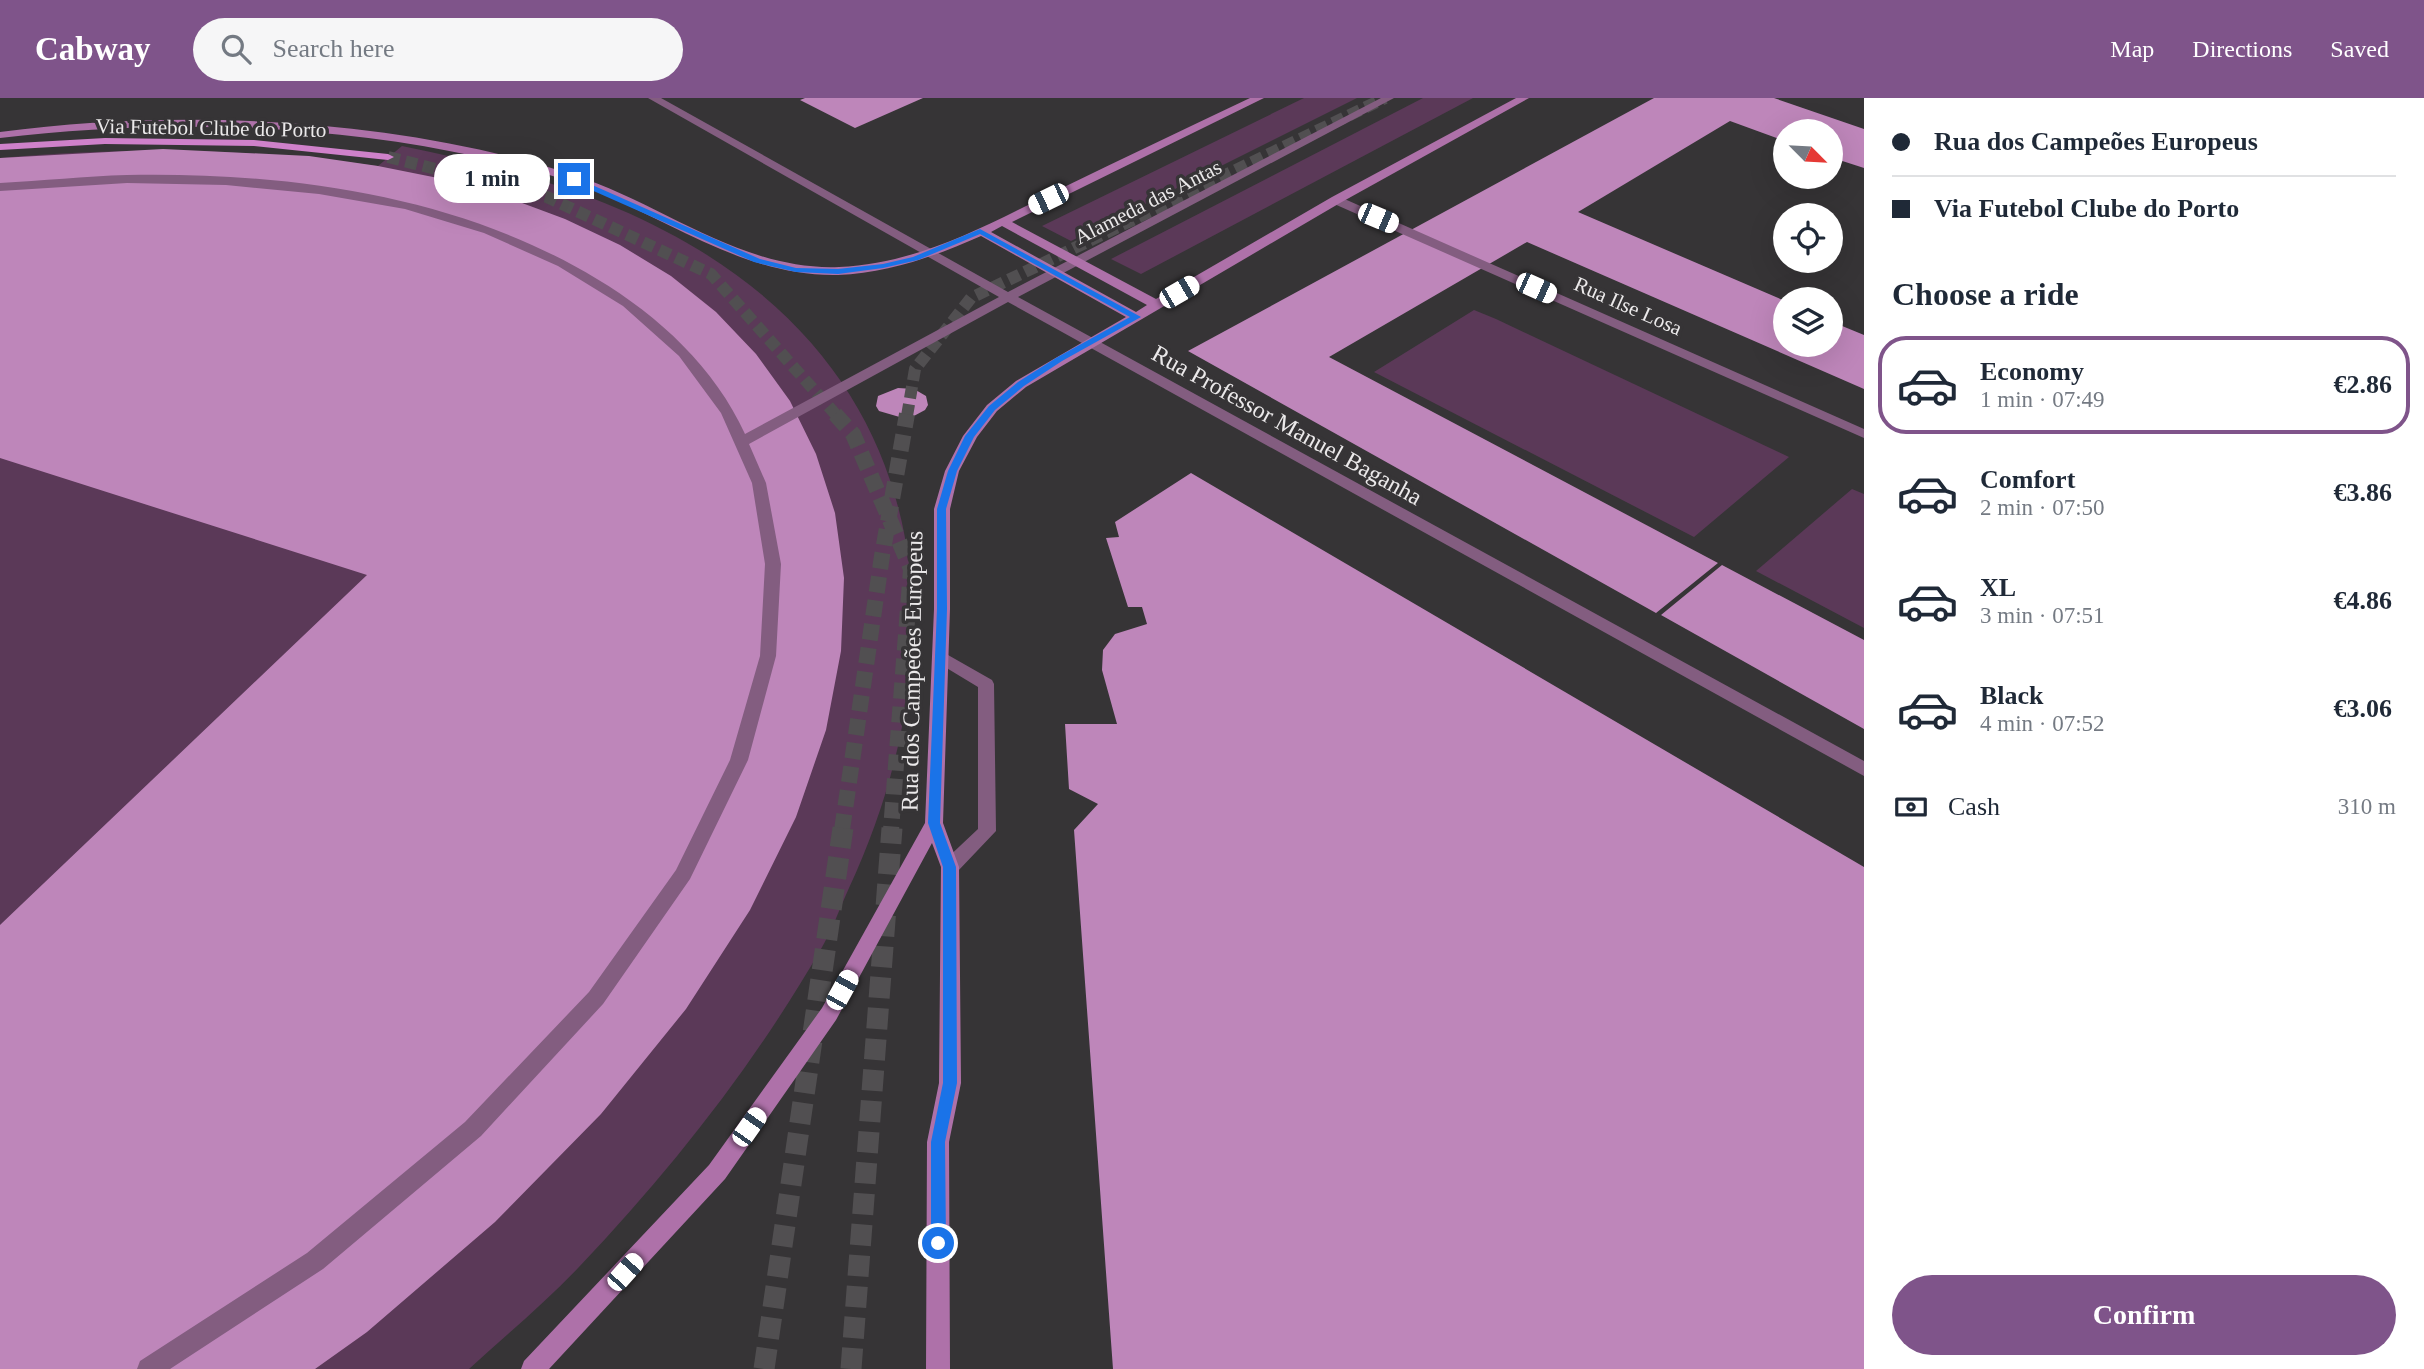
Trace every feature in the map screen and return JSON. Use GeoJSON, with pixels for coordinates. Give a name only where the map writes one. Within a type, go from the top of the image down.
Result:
{"type":"FeatureCollection","features":[{"type":"Feature","properties":{"kind":"main road","name":"Alameda das Antas"},"geometry":{"type":"LineString","coordinates":[[980,231],[1259,98]]}},
{"type":"Feature","properties":{"kind":"main road"},"geometry":{"type":"LineString","coordinates":[[980,231],[1136,317],[1336,200],[1524,98]]}},
{"type":"Feature","properties":{"kind":"main road","name":"Via Futebol Clube do Porto"},"geometry":{"type":"LineString","coordinates":[[0,135],[114,124],[269,125],[406,138],[494,157],[574,179],[757,260],[796,270],[838,271],[883,266],[915,258],[980,231]]}},
{"type":"Feature","properties":{"kind":"main road"},"geometry":{"type":"LineString","coordinates":[[0,147],[105,141],[254,143],[388,157]]}},
{"type":"Feature","properties":{"kind":"main road"},"geometry":{"type":"LineString","coordinates":[[1001,221],[1157,305]]}},
{"type":"Feature","properties":{"kind":"main road","name":"Rua dos Campeões Europeus"},"geometry":{"type":"LineString","coordinates":[[938,1369],[938,1142],[950,1083],[950,867],[934,823],[941,657],[942,509],[953,471],[970,436],[992,408],[1021,384],[1136,317]]}},
{"type":"Feature","properties":{"kind":"main road"},"geometry":{"type":"LineString","coordinates":[[533,1369],[717,1172],[829,1014],[934,823]]}},
{"type":"Feature","properties":{"kind":"street","name":"Rua Professor Manuel Baganha"},"geometry":{"type":"LineString","coordinates":[[653,98],[1180,393],[1864,769]]}},
{"type":"Feature","properties":{"kind":"street","name":"Alameda das Antas"},"geometry":{"type":"LineString","coordinates":[[741,442],[1054,272],[1390,98]]}},
{"type":"Feature","properties":{"kind":"street"},"geometry":{"type":"LineString","coordinates":[[0,187],[127,179],[226,181],[319,190],[382,201],[488,230],[562,263],[628,303],[684,353],[728,413],[759,482],[773,564],[768,656],[739,760],[683,874],[596,998],[473,1129],[315,1261],[149,1369]]}},
{"type":"Feature","properties":{"kind":"street","name":"Rua Ilse Losa"},"geometry":{"type":"LineString","coordinates":[[1336,200],[1864,434]]}},
{"type":"Feature","properties":{"kind":"street"},"geometry":{"type":"LineString","coordinates":[[941,657],[986,684],[987,831],[950,867]]}},
{"type":"Feature","properties":{"kind":"shaded area"},"geometry":{"type":"Polygon","coordinates":[[[1304,98],[1357,98],[1071,241],[1042,226],[1304,98]]]}},
{"type":"Feature","properties":{"kind":"shaded area"},"geometry":{"type":"Polygon","coordinates":[[[1423,98],[1473,98],[1141,274],[1111,259],[1423,98]]]}},
{"type":"Feature","properties":{"kind":"shaded area"},"geometry":{"type":"Polygon","coordinates":[[[402,146],[479,163],[555,185],[592,198],[664,230],[699,250],[779,309],[839,378],[880,454],[904,535],[912,621],[905,710],[884,799],[825,942],[740,1075],[679,1154],[579,1267],[469,1369],[0,1369],[0,158],[96,152],[189,151],[282,156],[378,166],[402,146]]]}},
{"type":"Feature","properties":{"kind":"shaded area"},"geometry":{"type":"Polygon","coordinates":[[[1474,310],[1789,457],[1694,537],[1374,372],[1474,310]]]}},
{"type":"Feature","properties":{"kind":"shaded area"},"geometry":{"type":"Polygon","coordinates":[[[1852,489],[1864,494],[1864,628],[1756,571],[1852,489]]]}},
{"type":"Feature","properties":{"kind":"building"},"geometry":{"type":"Polygon","coordinates":[[[923,98],[855,128],[800,100],[923,98]]]}},
{"type":"Feature","properties":{"kind":"building"},"geometry":{"type":"Polygon","coordinates":[[[1654,98],[1774,98],[1835,119],[1773,119],[1773,137],[1730,121],[1578,212],[1773,296],[1773,349],[1527,242],[1329,357],[1718,563],[1656,613],[1188,351],[1654,98]]]}},
{"type":"Feature","properties":{"kind":"building"},"geometry":{"type":"Polygon","coordinates":[[[1843,122],[1864,129],[1864,168],[1843,161],[1843,122]]]}},
{"type":"Feature","properties":{"kind":"building"},"geometry":{"type":"Polygon","coordinates":[[[163,149],[309,156],[443,179],[506,197],[565,219],[620,245],[671,276],[716,312],[756,354],[790,401],[816,454],[835,513],[844,578],[841,651],[826,730],[796,817],[750,910],[686,1009],[601,1114],[495,1222],[367,1332],[315,1369],[0,1369],[0,925],[367,575],[0,458],[0,158],[163,149]]]}},
{"type":"Feature","properties":{"kind":"building"},"geometry":{"type":"Polygon","coordinates":[[[1843,326],[1864,335],[1864,389],[1791,357],[1843,357],[1843,326]]]}},
{"type":"Feature","properties":{"kind":"building"},"geometry":{"type":"Polygon","coordinates":[[[898,388],[914,389],[926,396],[928,405],[925,410],[912,417],[903,418],[879,411],[876,406],[878,396],[898,388]]]}},
{"type":"Feature","properties":{"kind":"building"},"geometry":{"type":"Polygon","coordinates":[[[1191,473],[1864,867],[1864,1369],[1113,1369],[1074,830],[1098,804],[1069,789],[1065,724],[1117,724],[1102,670],[1103,650],[1115,634],[1147,624],[1142,607],[1128,607],[1106,538],[1119,537],[1115,522],[1191,473]]]}},
{"type":"Feature","properties":{"kind":"building"},"geometry":{"type":"Polygon","coordinates":[[[1722,565],[1864,640],[1864,729],[1661,615],[1722,565]]]}},
{"type":"Feature","properties":{"kind":"tunnel"},"geometry":{"type":"LineString","coordinates":[[907,416],[915,369],[971,298],[1385,98]]}},
{"type":"Feature","properties":{"kind":"tunnel"},"geometry":{"type":"LineString","coordinates":[[388,157],[547,197],[711,274],[837,416]]}},
{"type":"Feature","properties":{"kind":"tunnel"},"geometry":{"type":"LineString","coordinates":[[835,414],[853,434],[889,517]]}},
{"type":"Feature","properties":{"kind":"tunnel"},"geometry":{"type":"LineString","coordinates":[[889,517],[907,414]]}},
{"type":"Feature","properties":{"kind":"tunnel"},"geometry":{"type":"LineString","coordinates":[[842,830],[889,517]]}},
{"type":"Feature","properties":{"kind":"tunnel"},"geometry":{"type":"LineString","coordinates":[[889,517],[911,569],[891,830]]}},
{"type":"Feature","properties":{"kind":"tunnel"},"geometry":{"type":"LineString","coordinates":[[764,1369],[843,828]]}},
{"type":"Feature","properties":{"kind":"tunnel"},"geometry":{"type":"LineString","coordinates":[[851,1369],[892,828]]}},
{"type":"Feature","properties":{"kind":"route"},"geometry":{"type":"LineString","coordinates":[[574,179],[757,260],[796,270],[838,271],[883,266],[915,258],[980,231],[1136,317],[1059,359],[1021,384],[992,408],[970,436],[953,471],[942,509],[942,609],[934,823],[950,867],[950,1083],[938,1142],[938,1243]]}}]}
